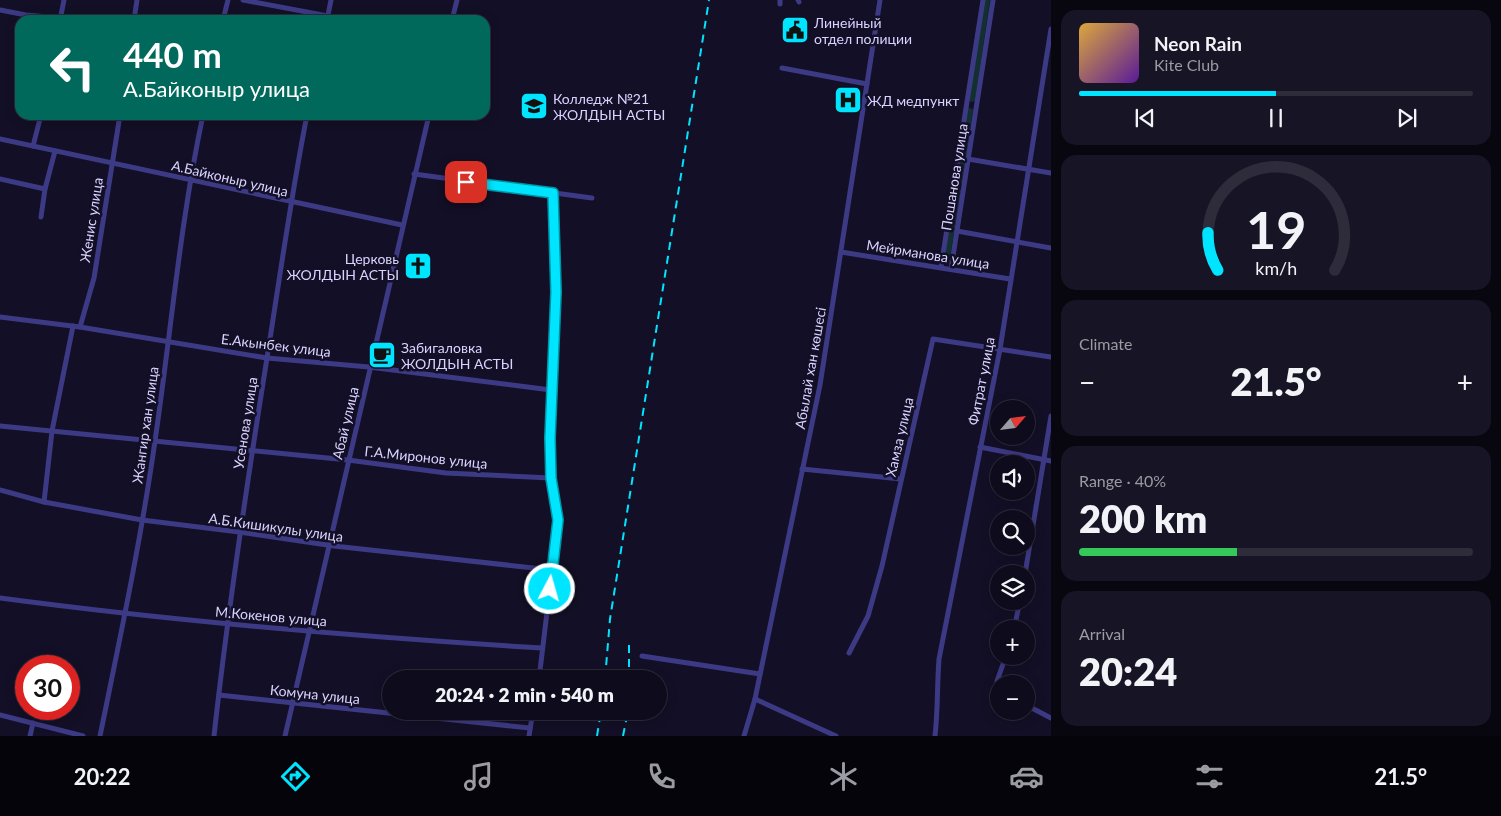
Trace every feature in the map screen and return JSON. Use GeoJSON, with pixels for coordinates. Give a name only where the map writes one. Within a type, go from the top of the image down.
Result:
{"type":"FeatureCollection","features":[{"type":"Feature","properties":{"kind":"street"},"geometry":{"type":"LineString","coordinates":[[61,15],[64,0]]}},
{"type":"Feature","properties":{"kind":"street"},"geometry":{"type":"LineString","coordinates":[[135,15],[137,0]]}},
{"type":"Feature","properties":{"kind":"street"},"geometry":{"type":"LineString","coordinates":[[224,15],[228,0]]}},
{"type":"Feature","properties":{"kind":"street"},"geometry":{"type":"LineString","coordinates":[[243,0],[313,15]]}},
{"type":"Feature","properties":{"kind":"street"},"geometry":{"type":"LineString","coordinates":[[328,15],[330,0]]}},
{"type":"Feature","properties":{"kind":"street"},"geometry":{"type":"LineString","coordinates":[[453,15],[457,0]]}},
{"type":"Feature","properties":{"kind":"street","name":"Абылай хан көшесі"},"geometry":{"type":"LineString","coordinates":[[744,736],[755,699],[820,385],[880,0]]}},
{"type":"Feature","properties":{"kind":"street","name":"Пошанова улица"},"geometry":{"type":"LineString","coordinates":[[941,267],[983,0]]}},
{"type":"Feature","properties":{"kind":"street","name":"Пошанова улица"},"geometry":{"type":"LineString","coordinates":[[951,268],[993,0]]}},
{"type":"Feature","properties":{"kind":"street"},"geometry":{"type":"LineString","coordinates":[[0,10],[26,15]]}},
{"type":"Feature","properties":{"kind":"street","name":"Фитрат улица"},"geometry":{"type":"LineString","coordinates":[[935,736],[938,708],[939,659],[1000,349],[1051,29]]}},
{"type":"Feature","properties":{"kind":"street"},"geometry":{"type":"LineString","coordinates":[[782,68],[867,84]]}},
{"type":"Feature","properties":{"kind":"street"},"geometry":{"type":"LineString","coordinates":[[33,146],[40,120]]}},
{"type":"Feature","properties":{"kind":"street","name":"Женис улица"},"geometry":{"type":"LineString","coordinates":[[80,327],[94,278],[119,120]]}},
{"type":"Feature","properties":{"kind":"street","name":"Жангир хан улица"},"geometry":{"type":"LineString","coordinates":[[100,736],[142,520],[155,441],[190,180],[202,120]]}},
{"type":"Feature","properties":{"kind":"street","name":"Усенова улица"},"geometry":{"type":"LineString","coordinates":[[214,736],[227,624],[251,451],[290,203],[307,120]]}},
{"type":"Feature","properties":{"kind":"street","name":"Абай улица"},"geometry":{"type":"LineString","coordinates":[[285,736],[308,630],[428,120]]}},
{"type":"Feature","properties":{"kind":"street","name":"А.Байконыр улица"},"geometry":{"type":"LineString","coordinates":[[0,139],[290,203],[402,225]]}},
{"type":"Feature","properties":{"kind":"street"},"geometry":{"type":"LineString","coordinates":[[41,217],[54,151]]}},
{"type":"Feature","properties":{"kind":"street"},"geometry":{"type":"LineString","coordinates":[[968,159],[1051,173]]}},
{"type":"Feature","properties":{"kind":"street"},"geometry":{"type":"LineString","coordinates":[[414,174],[592,198]]}},
{"type":"Feature","properties":{"kind":"street"},"geometry":{"type":"LineString","coordinates":[[0,179],[45,189]]}},
{"type":"Feature","properties":{"kind":"street"},"geometry":{"type":"LineString","coordinates":[[540,670],[558,520],[551,478],[551,390],[556,292],[553,193]]}},
{"type":"Feature","properties":{"kind":"street"},"geometry":{"type":"LineString","coordinates":[[957,231],[1051,248]]}},
{"type":"Feature","properties":{"kind":"street","name":"Мейрманова улица"},"geometry":{"type":"LineString","coordinates":[[841,252],[951,268],[1010,279]]}},
{"type":"Feature","properties":{"kind":"street","name":"Е.Акынбек улица"},"geometry":{"type":"LineString","coordinates":[[0,317],[80,327],[267,358],[369,367],[551,390]]}},
{"type":"Feature","properties":{"kind":"street"},"geometry":{"type":"LineString","coordinates":[[44,502],[52,431],[73,326]]}},
{"type":"Feature","properties":{"kind":"street","name":"Хамза улица"},"geometry":{"type":"LineString","coordinates":[[849,653],[868,616],[882,566],[900,479],[933,339],[1051,357]]}},
{"type":"Feature","properties":{"kind":"street"},"geometry":{"type":"LineString","coordinates":[[1026,565],[1051,416]]}},
{"type":"Feature","properties":{"kind":"street","name":"Г.А.Миронов улица"},"geometry":{"type":"LineString","coordinates":[[0,426],[348,460],[446,473],[551,478]]}},
{"type":"Feature","properties":{"kind":"street"},"geometry":{"type":"LineString","coordinates":[[980,447],[1051,461]]}},
{"type":"Feature","properties":{"kind":"street"},"geometry":{"type":"LineString","coordinates":[[802,469],[900,479]]}},
{"type":"Feature","properties":{"kind":"street","name":"А.Б.Кишикулы улица"},"geometry":{"type":"LineString","coordinates":[[0,490],[44,502],[142,520],[239,532],[328,546],[552,570]]}},
{"type":"Feature","properties":{"kind":"street","name":"М.Кокенов улица"},"geometry":{"type":"LineString","coordinates":[[0,598],[82,610],[125,612],[227,624],[430,641],[542,648]]}},
{"type":"Feature","properties":{"kind":"street"},"geometry":{"type":"LineString","coordinates":[[642,656],[760,674]]}},
{"type":"Feature","properties":{"kind":"street","name":"Комуна улица"},"geometry":{"type":"LineString","coordinates":[[219,695],[530,728]]}},
{"type":"Feature","properties":{"kind":"street"},"geometry":{"type":"LineString","coordinates":[[755,699],[836,736]]}},
{"type":"Feature","properties":{"kind":"street"},"geometry":{"type":"LineString","coordinates":[[1035,710],[1051,718]]}},
{"type":"Feature","properties":{"kind":"street"},"geometry":{"type":"LineString","coordinates":[[0,715],[83,736]]}},
{"type":"Feature","properties":{"kind":"street"},"geometry":{"type":"LineString","coordinates":[[529,736],[531,720]]}},
{"type":"Feature","properties":{"kind":"street"},"geometry":{"type":"LineString","coordinates":[[30,736],[33,724]]}},
{"type":"Feature","properties":{"kind":"green space"},"geometry":{"type":"Polygon","coordinates":[[[985,0],[990,0],[975,101],[971,102],[969,100],[985,0]]]}},
{"type":"Feature","properties":{"kind":"green space"},"geometry":{"type":"Polygon","coordinates":[[[968,108],[973,109],[962,184],[956,183],[968,108]]]}},
{"type":"Feature","properties":{"kind":"green space"},"geometry":{"type":"Polygon","coordinates":[[[955,189],[961,190],[949,263],[944,262],[955,189]]]}},
{"type":"Feature","properties":{"kind":"railway"},"geometry":{"type":"LineString","coordinates":[[606,670],[610,619],[709,0]]}},
{"type":"Feature","properties":{"kind":"railway"},"geometry":{"type":"LineString","coordinates":[[629,645],[629,670]]}},
{"type":"Feature","properties":{"kind":"railway"},"geometry":{"type":"LineString","coordinates":[[597,736],[600,720]]}},
{"type":"Feature","properties":{"kind":"railway"},"geometry":{"type":"LineString","coordinates":[[623,736],[626,720]]}},
{"type":"Feature","properties":{"kind":"place","name":"Линейный отдел полиции"},"geometry":{"type":"Point","coordinates":[795,30]}},
{"type":"Feature","properties":{"kind":"place","name":"ЖД медпункт"},"geometry":{"type":"Point","coordinates":[848,100]}},
{"type":"Feature","properties":{"kind":"place","name":"Колледж №21 ЖОЛДЫН АСТЫ"},"geometry":{"type":"Point","coordinates":[534,106]}},
{"type":"Feature","properties":{"kind":"place","name":"Церковь ЖОЛДЫН АСТЫ"},"geometry":{"type":"Point","coordinates":[418,266]}},
{"type":"Feature","properties":{"kind":"place","name":"Забигаловка ЖОЛДЫН АСТЫ"},"geometry":{"type":"Point","coordinates":[382,355]}},
{"type":"Feature","properties":{"kind":"route"},"geometry":{"type":"LineString","coordinates":[[466,182],[553,193],[556,292],[550,438],[551,478],[558,520],[550,589]]}}]}
